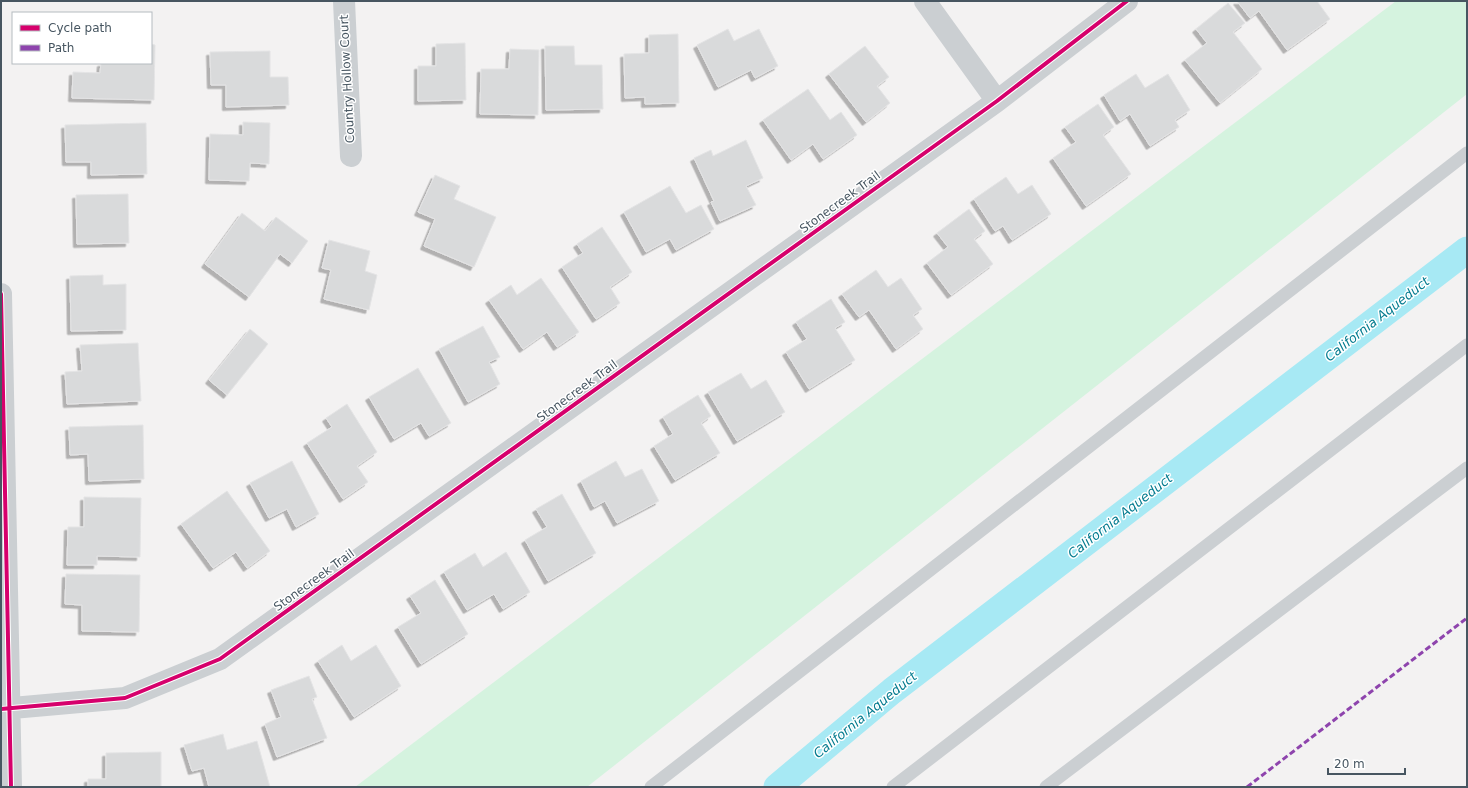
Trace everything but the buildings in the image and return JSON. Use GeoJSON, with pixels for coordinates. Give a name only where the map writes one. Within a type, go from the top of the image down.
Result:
{"type":"FeatureCollection","features":[{"type":"Feature","properties":{"kind":"street","name":"Country Hollow Court"},"geometry":{"type":"LineString","coordinates":[[344,1],[351,156]]}},
{"type":"Feature","properties":{"kind":"street"},"geometry":{"type":"LineString","coordinates":[[925,1],[997,102]]}},
{"type":"Feature","properties":{"kind":"street","name":"Stonecreek Trail"},"geometry":{"type":"LineString","coordinates":[[5,709],[125,698],[220,659],[997,102],[1127,1]]}},
{"type":"Feature","properties":{"kind":"street"},"geometry":{"type":"LineString","coordinates":[[1,294],[5,709],[11,787]]}},
{"type":"Feature","properties":{"kind":"lane"},"geometry":{"type":"LineString","coordinates":[[651,787],[1467,153]]}},
{"type":"Feature","properties":{"kind":"lane"},"geometry":{"type":"LineString","coordinates":[[893,787],[1467,345]]}},
{"type":"Feature","properties":{"kind":"lane"},"geometry":{"type":"LineString","coordinates":[[1046,787],[1467,468]]}},
{"type":"Feature","properties":{"kind":"green space"},"geometry":{"type":"Polygon","coordinates":[[[1396,1],[1467,1],[1467,94],[587,787],[355,787],[1396,1]]]}},
{"type":"Feature","properties":{"kind":"waterway","name":"California Aqueduct"},"geometry":{"type":"LineString","coordinates":[[777,787],[892,691],[1467,250]]}},
{"type":"Feature","properties":{"kind":"marked path"},"geometry":{"type":"LineString","coordinates":[[1247,787],[1467,618]]}},
{"type":"Feature","properties":{"kind":"cycle path"},"geometry":{"type":"LineString","coordinates":[[1,709],[125,698],[220,659],[997,101],[1127,1]]}},
{"type":"Feature","properties":{"kind":"cycle path"},"geometry":{"type":"LineString","coordinates":[[1,294],[11,787]]}}]}
